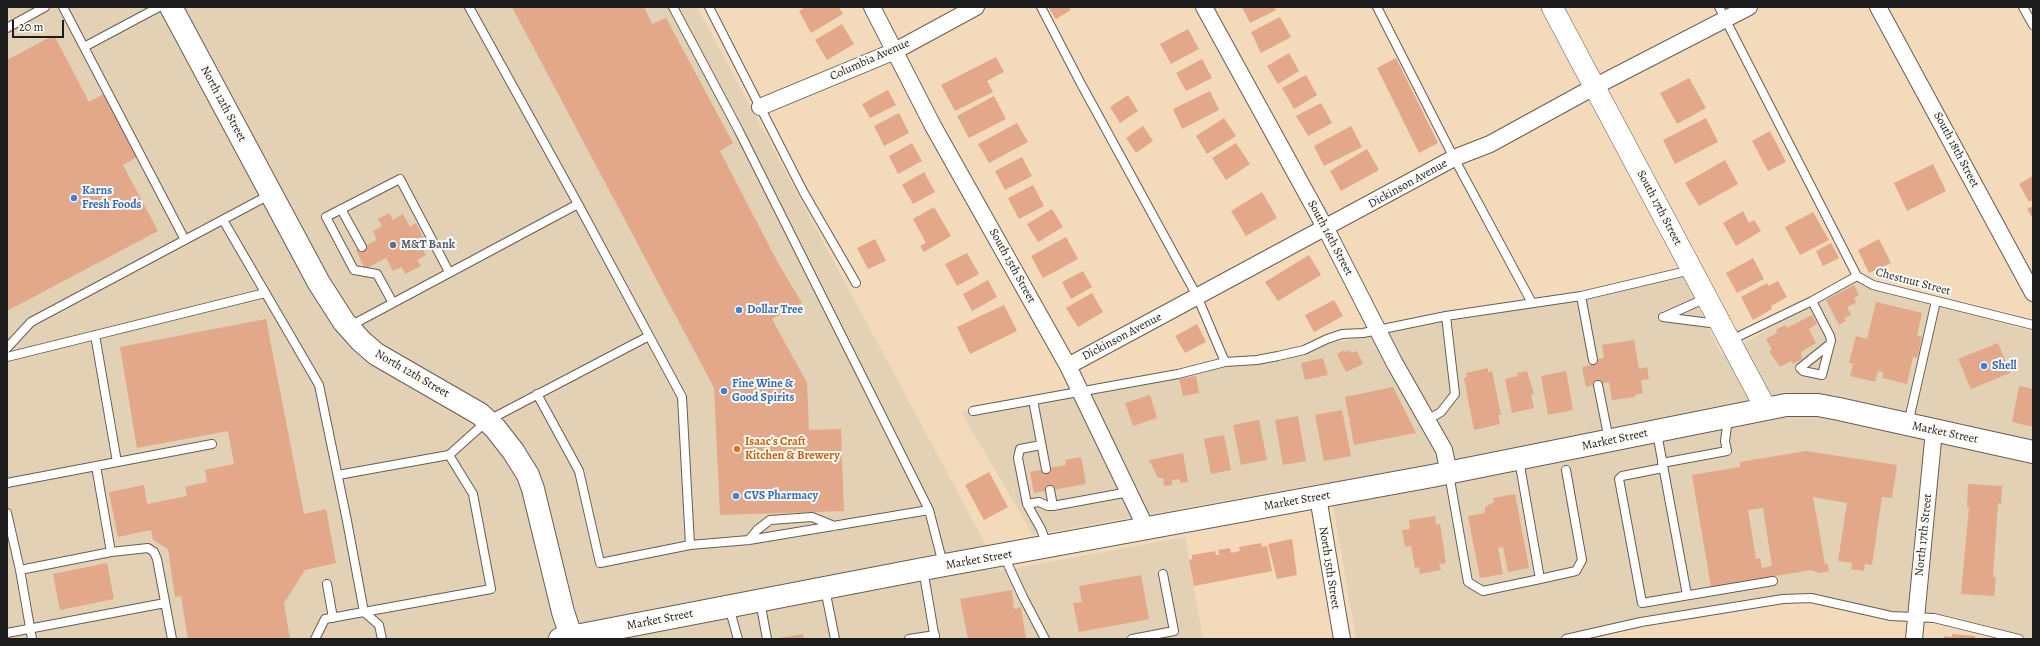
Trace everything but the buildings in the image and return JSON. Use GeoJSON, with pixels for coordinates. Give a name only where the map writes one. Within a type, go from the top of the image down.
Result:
{"type":"FeatureCollection","features":[{"type":"Feature","properties":{"kind":"main road","name":"North 12th Street"},"geometry":{"type":"LineString","coordinates":[[171,7],[319,283],[348,327],[376,354],[400,370],[454,398],[480,414],[513,451],[528,475],[533,489],[568,638]]}},
{"type":"Feature","properties":{"kind":"main road","name":"Market Street"},"geometry":{"type":"LineString","coordinates":[[568,638],[933,567],[1048,548],[1146,528],[1519,460],[1786,405],[1818,405],[2033,452]]}},
{"type":"Feature","properties":{"kind":"street","name":"South 15th Street"},"geometry":{"type":"LineString","coordinates":[[872,7],[933,126],[1068,366],[1146,528]]}},
{"type":"Feature","properties":{"kind":"street","name":"Columbia Avenue"},"geometry":{"type":"LineString","coordinates":[[760,107],[895,50],[976,7]]}},
{"type":"Feature","properties":{"kind":"street","name":"South 16th Street"},"geometry":{"type":"LineString","coordinates":[[1204,7],[1326,229],[1377,330],[1444,450],[1448,473]]}},
{"type":"Feature","properties":{"kind":"street","name":"South 17th Street"},"geometry":{"type":"LineString","coordinates":[[1552,7],[1766,409]]}},
{"type":"Feature","properties":{"kind":"street","name":"Dickinson Avenue"},"geometry":{"type":"LineString","coordinates":[[1068,366],[1197,296],[1326,229],[1454,158],[1490,144],[1594,87],[1723,13],[1749,7]]}},
{"type":"Feature","properties":{"kind":"street","name":"South 18th Street"},"geometry":{"type":"LineString","coordinates":[[1878,7],[2033,292]]}},
{"type":"Feature","properties":{"kind":"street","name":"North 17th Street"},"geometry":{"type":"LineString","coordinates":[[1914,639],[1934,430]]}},
{"type":"Feature","properties":{"kind":"street","name":"North 15th Street"},"geometry":{"type":"LineString","coordinates":[[1318,497],[1342,639]]}},
{"type":"Feature","properties":{"kind":"lane"},"geometry":{"type":"LineString","coordinates":[[7,28],[45,7]]}},
{"type":"Feature","properties":{"kind":"lane"},"geometry":{"type":"LineString","coordinates":[[63,7],[184,240]]}},
{"type":"Feature","properties":{"kind":"lane"},"geometry":{"type":"LineString","coordinates":[[84,47],[159,7]]}},
{"type":"Feature","properties":{"kind":"lane"},"geometry":{"type":"LineString","coordinates":[[469,7],[578,204],[682,397],[690,545]]}},
{"type":"Feature","properties":{"kind":"lane"},"geometry":{"type":"LineString","coordinates":[[673,7],[739,131],[929,510],[933,567],[935,637],[909,639]]}},
{"type":"Feature","properties":{"kind":"lane"},"geometry":{"type":"LineString","coordinates":[[709,7],[804,193],[856,283]]}},
{"type":"Feature","properties":{"kind":"lane"},"geometry":{"type":"LineString","coordinates":[[1042,7],[1080,82],[1197,296],[1226,362]]}},
{"type":"Feature","properties":{"kind":"lane"},"geometry":{"type":"LineString","coordinates":[[1377,7],[1454,158],[1532,303]]}},
{"type":"Feature","properties":{"kind":"lane"},"geometry":{"type":"LineString","coordinates":[[2023,7],[2033,25]]}},
{"type":"Feature","properties":{"kind":"lane"},"geometry":{"type":"LineString","coordinates":[[1723,13],[1857,276]]}},
{"type":"Feature","properties":{"kind":"lane"},"geometry":{"type":"LineString","coordinates":[[377,274],[354,270],[326,217],[400,179],[449,272]]}},
{"type":"Feature","properties":{"kind":"lane"},"geometry":{"type":"LineString","coordinates":[[7,348],[31,322],[271,194]]}},
{"type":"Feature","properties":{"kind":"lane"},"geometry":{"type":"LineString","coordinates":[[348,327],[578,204]]}},
{"type":"Feature","properties":{"kind":"lane"},"geometry":{"type":"LineString","coordinates":[[341,209],[362,247]]}},
{"type":"Feature","properties":{"kind":"lane"},"geometry":{"type":"LineString","coordinates":[[223,220],[319,385],[364,612],[379,625],[382,639]]}},
{"type":"Feature","properties":{"kind":"lane"},"geometry":{"type":"LineString","coordinates":[[372,265],[393,302]]}},
{"type":"Feature","properties":{"kind":"lane"},"geometry":{"type":"LineString","coordinates":[[973,411],[1080,390],[1178,374],[1226,362],[1257,360],[1278,356],[1304,350],[1327,339],[1342,334],[1377,330],[1446,316],[1582,296],[1692,270]]}},
{"type":"Feature","properties":{"kind":"lane","name":"Chestnut Street"},"geometry":{"type":"LineString","coordinates":[[1725,332],[1812,301],[1857,276],[1873,284],[2033,325]]}},
{"type":"Feature","properties":{"kind":"lane"},"geometry":{"type":"LineString","coordinates":[[7,357],[265,294]]}},
{"type":"Feature","properties":{"kind":"lane"},"geometry":{"type":"LineString","coordinates":[[1582,296],[1594,360]]}},
{"type":"Feature","properties":{"kind":"lane"},"geometry":{"type":"LineString","coordinates":[[1707,297],[1663,317],[1725,332]]}},
{"type":"Feature","properties":{"kind":"lane"},"geometry":{"type":"LineString","coordinates":[[1812,301],[1830,336],[1830,344]]}},
{"type":"Feature","properties":{"kind":"lane"},"geometry":{"type":"LineString","coordinates":[[1908,425],[1936,301]]}},
{"type":"Feature","properties":{"kind":"lane"},"geometry":{"type":"LineString","coordinates":[[1427,420],[1441,412],[1455,394],[1446,316]]}},
{"type":"Feature","properties":{"kind":"lane"},"geometry":{"type":"LineString","coordinates":[[95,335],[117,462]]}},
{"type":"Feature","properties":{"kind":"lane"},"geometry":{"type":"LineString","coordinates":[[338,475],[449,455],[487,421],[649,336]]}},
{"type":"Feature","properties":{"kind":"lane"},"geometry":{"type":"LineString","coordinates":[[1598,385],[1609,441]]}},
{"type":"Feature","properties":{"kind":"lane"},"geometry":{"type":"LineString","coordinates":[[537,394],[579,471],[600,562],[690,545],[749,540],[836,527],[929,510]]}},
{"type":"Feature","properties":{"kind":"lane"},"geometry":{"type":"LineString","coordinates":[[1033,400],[1046,469]]}},
{"type":"Feature","properties":{"kind":"lane"},"geometry":{"type":"LineString","coordinates":[[1728,417],[1725,441],[1727,451],[1663,465],[1622,476],[1619,479],[1642,602],[1773,581]]}},
{"type":"Feature","properties":{"kind":"lane"},"geometry":{"type":"LineString","coordinates":[[1656,432],[1687,595]]}},
{"type":"Feature","properties":{"kind":"lane"},"geometry":{"type":"LineString","coordinates":[[7,483],[212,444]]}},
{"type":"Feature","properties":{"kind":"lane"},"geometry":{"type":"LineString","coordinates":[[1041,445],[1020,449],[1018,453],[1027,504],[1041,529],[1048,548]]}},
{"type":"Feature","properties":{"kind":"lane"},"geometry":{"type":"LineString","coordinates":[[315,639],[324,619],[491,590],[473,494],[449,455]]}},
{"type":"Feature","properties":{"kind":"lane"},"geometry":{"type":"LineString","coordinates":[[1519,460],[1540,579]]}},
{"type":"Feature","properties":{"kind":"lane"},"geometry":{"type":"LineString","coordinates":[[96,466],[111,552]]}},
{"type":"Feature","properties":{"kind":"lane"},"geometry":{"type":"LineString","coordinates":[[1448,473],[1468,582],[1483,592],[1576,571],[1582,560],[1566,470]]}},
{"type":"Feature","properties":{"kind":"lane"},"geometry":{"type":"LineString","coordinates":[[1050,490],[1053,506]]}},
{"type":"Feature","properties":{"kind":"lane"},"geometry":{"type":"LineString","coordinates":[[1027,504],[1039,502],[1048,506],[1053,506],[1129,492]]}},
{"type":"Feature","properties":{"kind":"lane"},"geometry":{"type":"LineString","coordinates":[[7,513],[20,570],[32,639]]}},
{"type":"Feature","properties":{"kind":"lane"},"geometry":{"type":"LineString","coordinates":[[749,540],[770,520],[812,517],[836,527]]}},
{"type":"Feature","properties":{"kind":"lane"},"geometry":{"type":"LineString","coordinates":[[20,570],[111,552],[148,548],[154,552],[157,560],[172,639]]}},
{"type":"Feature","properties":{"kind":"lane"},"geometry":{"type":"LineString","coordinates":[[1004,555],[1023,597],[1045,639]]}},
{"type":"Feature","properties":{"kind":"lane"},"geometry":{"type":"LineString","coordinates":[[1132,639],[1148,638],[1174,631],[1164,574]]}},
{"type":"Feature","properties":{"kind":"lane"},"geometry":{"type":"LineString","coordinates":[[327,584],[333,618]]}},
{"type":"Feature","properties":{"kind":"lane"},"geometry":{"type":"LineString","coordinates":[[825,588],[835,639]]}},
{"type":"Feature","properties":{"kind":"lane"},"geometry":{"type":"LineString","coordinates":[[1566,639],[1641,622],[1783,599],[1811,598],[1890,616],[1934,618],[2019,639]]}},
{"type":"Feature","properties":{"kind":"lane"},"geometry":{"type":"LineString","coordinates":[[760,601],[767,639]]}},
{"type":"Feature","properties":{"kind":"lane"},"geometry":{"type":"LineString","coordinates":[[7,633],[165,604]]}},
{"type":"Feature","properties":{"kind":"lane"},"geometry":{"type":"LineString","coordinates":[[729,606],[738,639]]}},
{"type":"Feature","properties":{"kind":"shaded area"},"geometry":{"type":"Polygon","coordinates":[[[7,7],[697,7],[1000,571],[1185,537],[1203,639],[7,639],[7,7]]]}},
{"type":"Feature","properties":{"kind":"shaded area"},"geometry":{"type":"Polygon","coordinates":[[[1683,276],[1722,356],[1853,280],[2033,332],[2033,639],[2012,639],[1932,621],[1811,600],[1784,600],[1560,639],[1356,639],[1329,482],[1033,535],[961,412],[1554,302],[1603,295],[1683,276]]]}},
{"type":"Feature","properties":{"kind":"place","name":"Karns Fresh Foods"},"geometry":{"type":"Point","coordinates":[74,198]}},
{"type":"Feature","properties":{"kind":"place","name":"M&T Bank"},"geometry":{"type":"Point","coordinates":[393,245]}},
{"type":"Feature","properties":{"kind":"place","name":"Dollar Tree"},"geometry":{"type":"Point","coordinates":[739,310]}},
{"type":"Feature","properties":{"kind":"place","name":"Shell"},"geometry":{"type":"Point","coordinates":[1984,366]}},
{"type":"Feature","properties":{"kind":"place","name":"Fine Wine & Good Spirits"},"geometry":{"type":"Point","coordinates":[724,391]}},
{"type":"Feature","properties":{"kind":"place","name":"Isaac's Craft Kitchen & Brewery"},"geometry":{"type":"Point","coordinates":[737,449]}},
{"type":"Feature","properties":{"kind":"place","name":"CVS Pharmacy"},"geometry":{"type":"Point","coordinates":[736,496]}}]}
